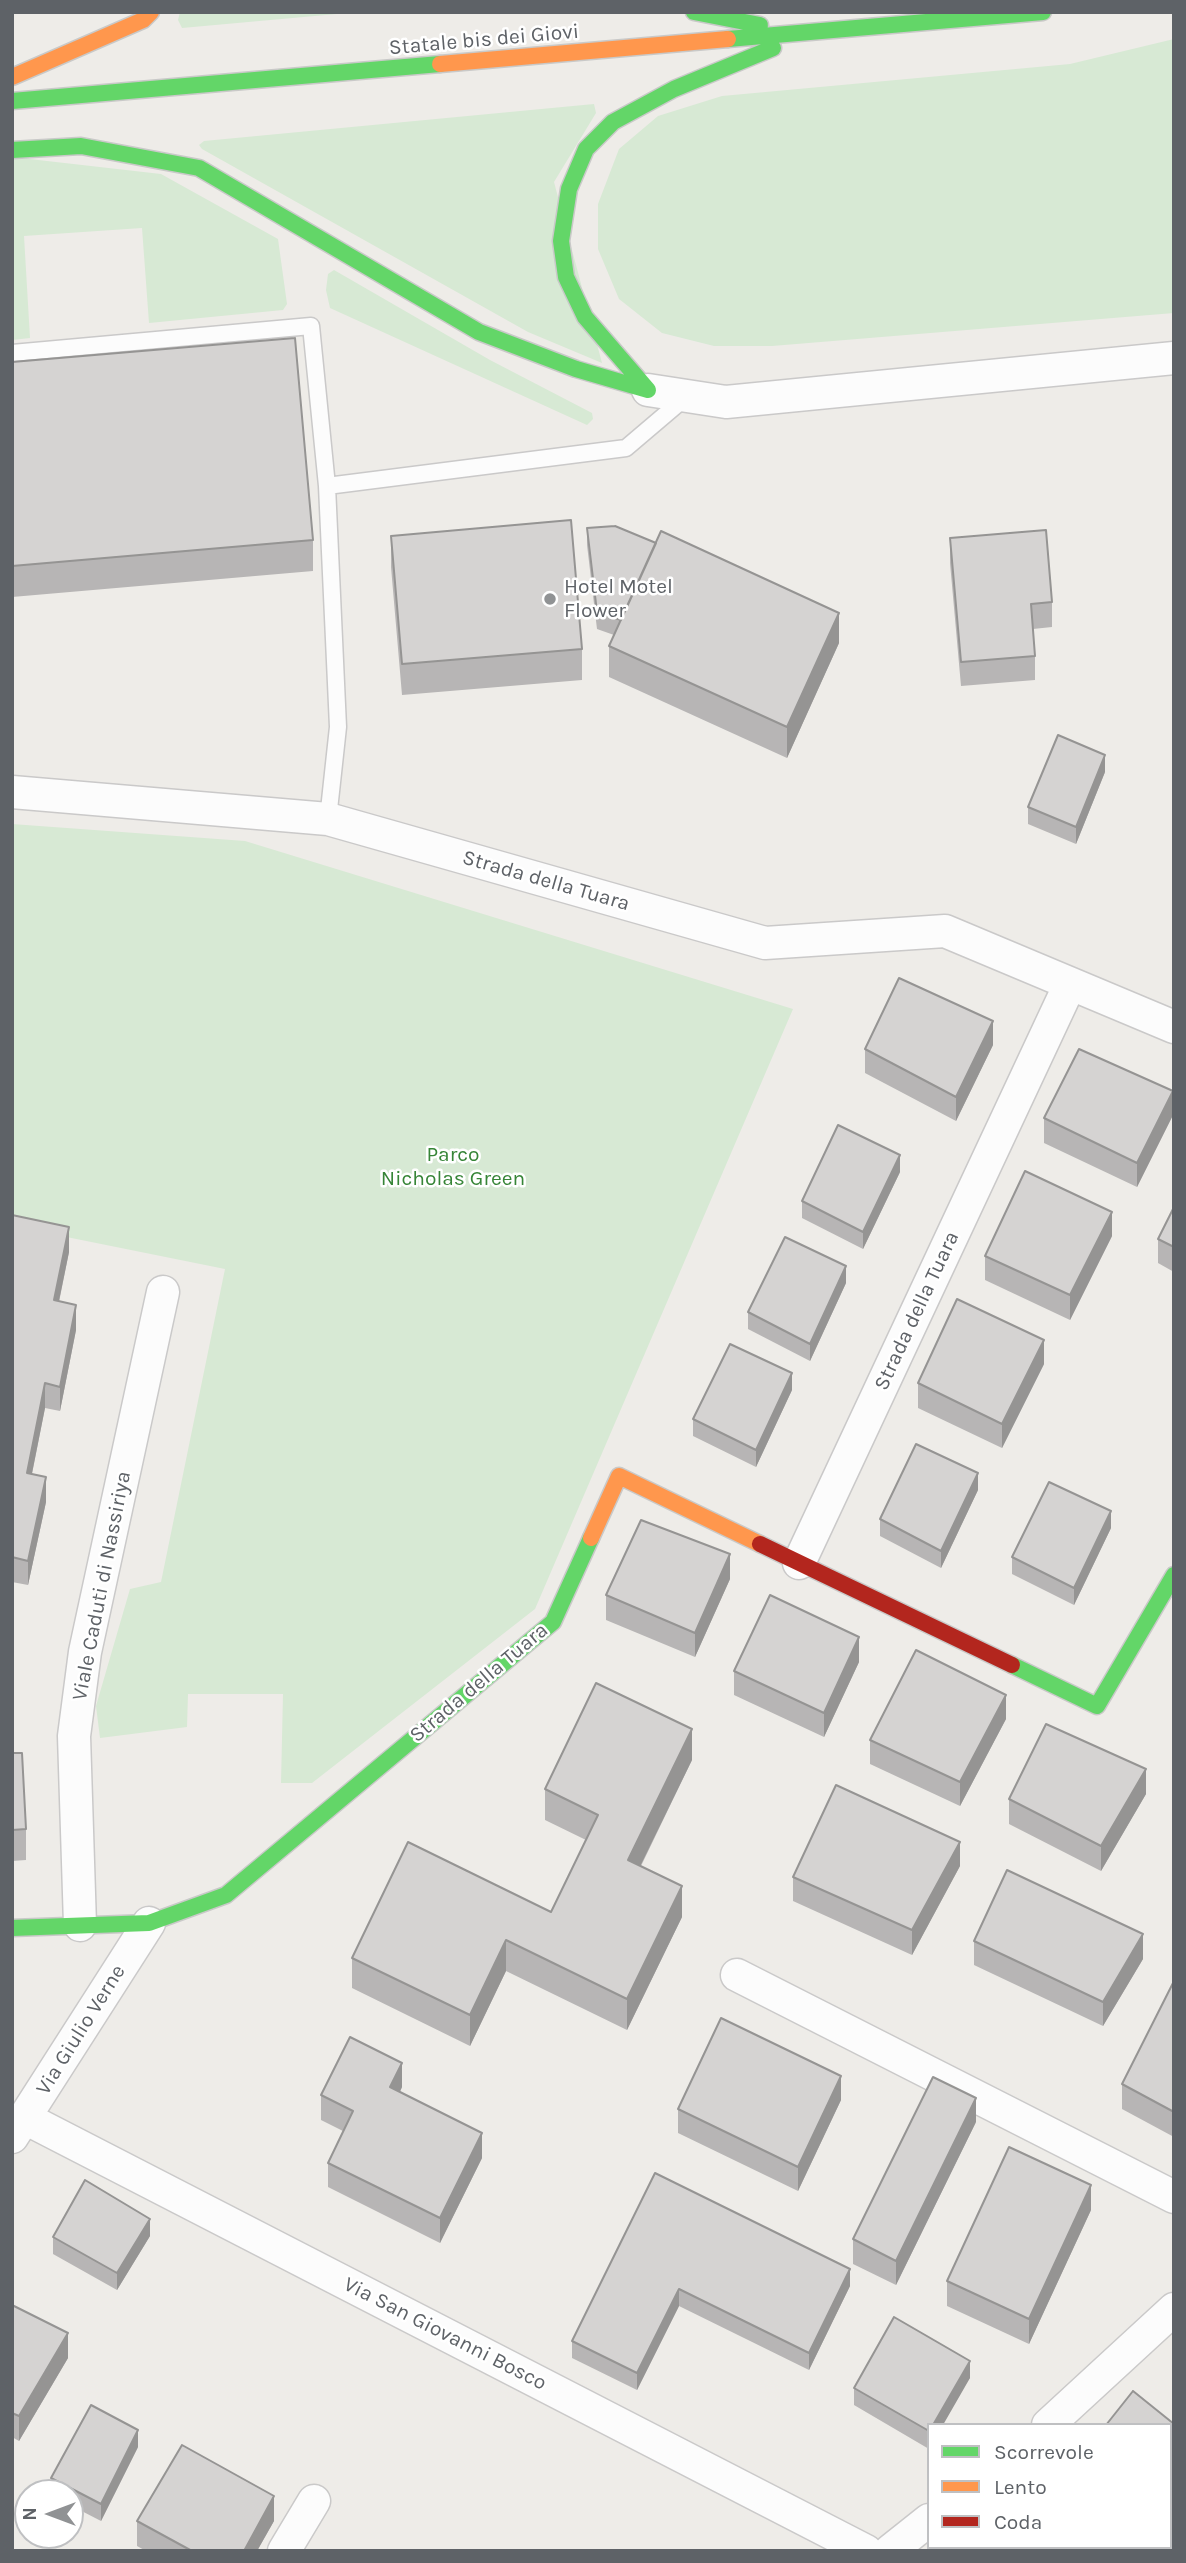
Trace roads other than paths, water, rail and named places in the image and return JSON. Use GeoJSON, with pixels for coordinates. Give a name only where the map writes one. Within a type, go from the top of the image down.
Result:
{"type":"FeatureCollection","features":[{"type":"Feature","properties":{"kind":"main road"},"geometry":{"type":"LineString","coordinates":[[12,77],[143,20],[151,12]]}},
{"type":"Feature","properties":{"kind":"main road"},"geometry":{"type":"LineString","coordinates":[[694,12],[807,34]]}},
{"type":"Feature","properties":{"kind":"main road","name":"Statale bis dei Giovi"},"geometry":{"type":"LineString","coordinates":[[12,101],[1042,12]]}},
{"type":"Feature","properties":{"kind":"main road"},"geometry":{"type":"LineString","coordinates":[[648,390],[584,317],[566,277],[561,241],[569,189],[586,149],[613,122],[674,89],[807,34]]}},
{"type":"Feature","properties":{"kind":"main road"},"geometry":{"type":"LineString","coordinates":[[12,150],[81,146],[199,169],[479,331],[576,369],[648,390]]}},
{"type":"Feature","properties":{"kind":"main road","name":"Strada della Tuara"},"geometry":{"type":"LineString","coordinates":[[149,1923],[226,1895],[553,1622],[620,1476],[1097,1706],[1174,1575]]}},
{"type":"Feature","properties":{"kind":"main road"},"geometry":{"type":"LineString","coordinates":[[12,1928],[149,1923]]}},
{"type":"Feature","properties":{"kind":"street"},"geometry":{"type":"LineString","coordinates":[[648,390],[726,402],[1174,358]]}},
{"type":"Feature","properties":{"kind":"street","name":"Strada della Tuara"},"geometry":{"type":"LineString","coordinates":[[12,792],[328,819],[765,943],[945,932],[1174,1027]]}},
{"type":"Feature","properties":{"kind":"street","name":"Strada della Tuara"},"geometry":{"type":"LineString","coordinates":[[799,1563],[1070,984]]}},
{"type":"Feature","properties":{"kind":"street","name":"Viale Caduti di Nassiriya"},"geometry":{"type":"LineString","coordinates":[[80,1925],[74,1736],[85,1651],[163,1292]]}},
{"type":"Feature","properties":{"kind":"street","name":"Via Giulio Verne"},"geometry":{"type":"LineString","coordinates":[[19,2127],[149,1923]]}},
{"type":"Feature","properties":{"kind":"street"},"geometry":{"type":"LineString","coordinates":[[737,1975],[1174,2197]]}},
{"type":"Feature","properties":{"kind":"street","name":"Via San Giovanni Bosco"},"geometry":{"type":"LineString","coordinates":[[19,2127],[866,2551]]}},
{"type":"Feature","properties":{"kind":"street"},"geometry":{"type":"LineString","coordinates":[[1050,2423],[1174,2309]]}},
{"type":"Feature","properties":{"kind":"street"},"geometry":{"type":"LineString","coordinates":[[284,2551],[314,2501]]}},
{"type":"Feature","properties":{"kind":"street"},"geometry":{"type":"LineString","coordinates":[[890,2551],[927,2522]]}},
{"type":"Feature","properties":{"kind":"lane"},"geometry":{"type":"LineString","coordinates":[[12,353],[311,326],[327,486],[338,727],[328,819]]}},
{"type":"Feature","properties":{"kind":"lane"},"geometry":{"type":"LineString","coordinates":[[327,486],[626,448],[686,397]]}},
{"type":"Feature","properties":{"kind":"place","name":"Hotel Motel Flower"},"geometry":{"type":"Point","coordinates":[550,599]}},
{"type":"Feature","properties":{"kind":"park label","name":"Parco Nicholas Green"},"geometry":{"type":"Point","coordinates":[453,1167]}}]}
